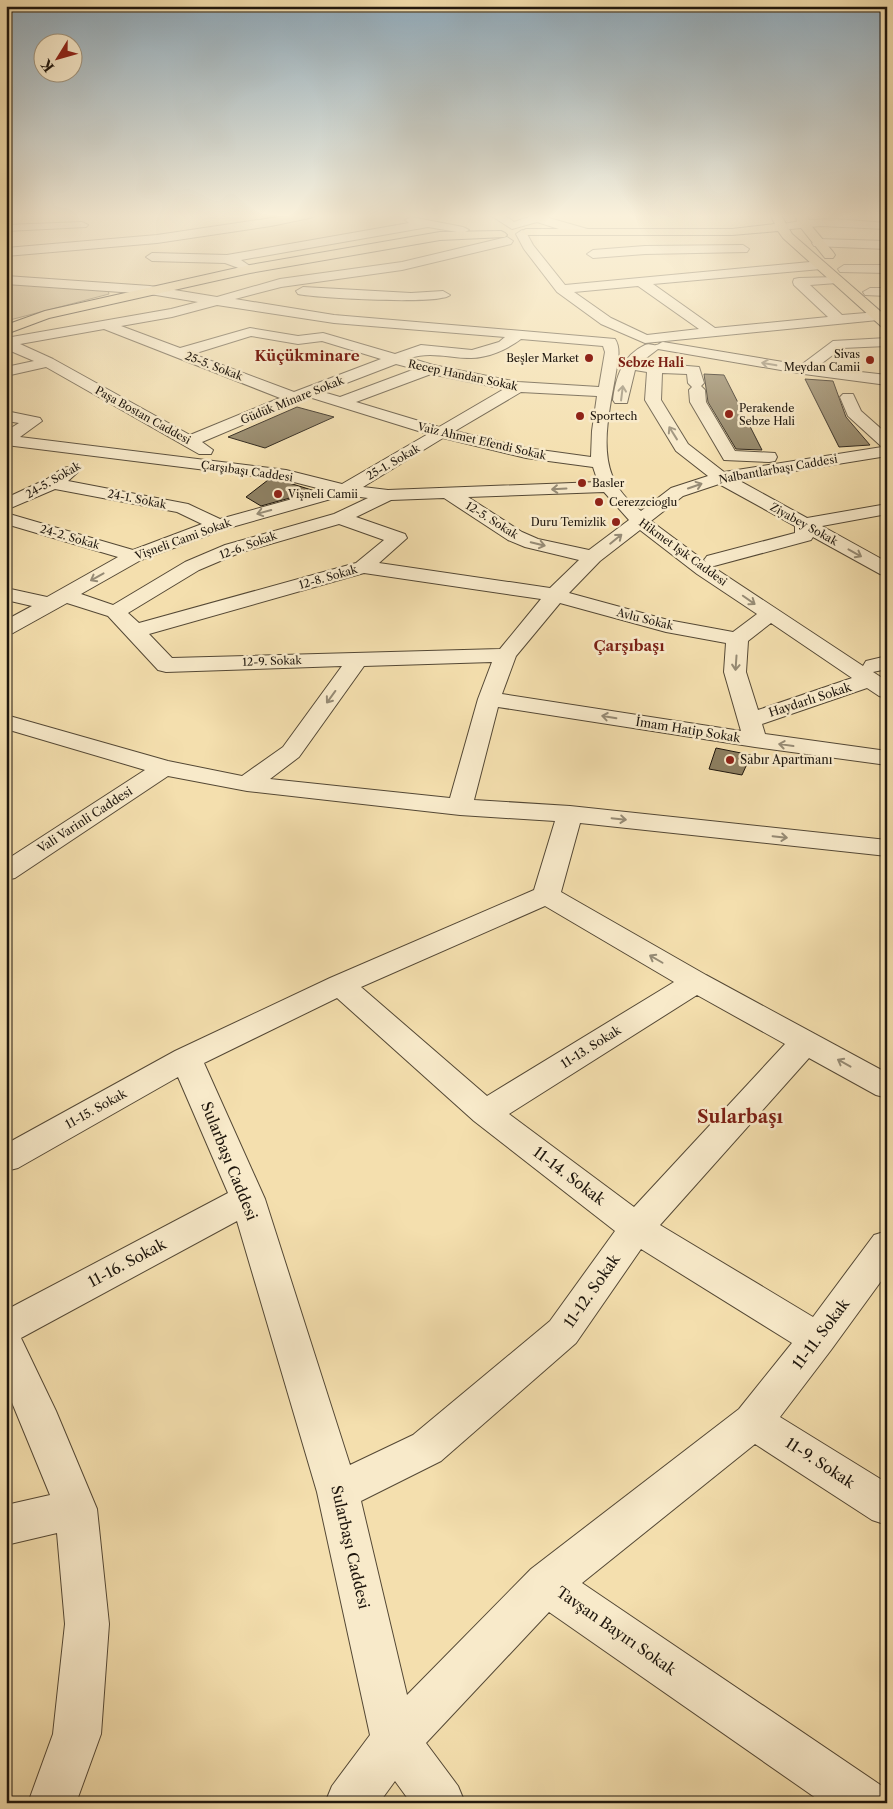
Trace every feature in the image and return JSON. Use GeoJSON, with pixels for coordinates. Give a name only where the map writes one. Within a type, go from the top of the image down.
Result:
{"type":"FeatureCollection","features":[{"type":"Feature","properties":{"kind":"main road"},"geometry":{"type":"LineString","coordinates":[[6,324],[109,299]]}},
{"type":"Feature","properties":{"kind":"main road"},"geometry":{"type":"LineString","coordinates":[[867,299],[884,316]]}},
{"type":"Feature","properties":{"kind":"main road"},"geometry":{"type":"LineString","coordinates":[[874,299],[884,316]]}},
{"type":"Feature","properties":{"kind":"main road"},"geometry":{"type":"LineString","coordinates":[[10,340],[45,314]]}},
{"type":"Feature","properties":{"kind":"street"},"geometry":{"type":"LineString","coordinates":[[198,299],[334,320],[610,342]]}},
{"type":"Feature","properties":{"kind":"street"},"geometry":{"type":"LineString","coordinates":[[10,340],[172,313],[221,299]]}},
{"type":"Feature","properties":{"kind":"street"},"geometry":{"type":"LineString","coordinates":[[424,299],[448,304]]}},
{"type":"Feature","properties":{"kind":"street"},"geometry":{"type":"LineString","coordinates":[[443,299],[448,304],[461,330]]}},
{"type":"Feature","properties":{"kind":"street"},"geometry":{"type":"LineString","coordinates":[[564,299],[608,334],[614,348],[625,351],[640,351],[650,344],[712,332],[884,316]]}},
{"type":"Feature","properties":{"kind":"street"},"geometry":{"type":"LineString","coordinates":[[577,299],[606,321],[650,344],[804,370],[845,387],[887,380]]}},
{"type":"Feature","properties":{"kind":"street"},"geometry":{"type":"LineString","coordinates":[[666,299],[712,332]]}},
{"type":"Feature","properties":{"kind":"street"},"geometry":{"type":"LineString","coordinates":[[817,299],[839,320]]}},
{"type":"Feature","properties":{"kind":"street"},"geometry":{"type":"LineString","coordinates":[[180,353],[250,332],[298,340],[323,337],[334,320]]}},
{"type":"Feature","properties":{"kind":"street","name":"25-5. Sokak"},"geometry":{"type":"LineString","coordinates":[[106,325],[301,395]]}},
{"type":"Feature","properties":{"kind":"street","name":"Güdük Minare Sokak"},"geometry":{"type":"LineString","coordinates":[[189,441],[301,395],[422,349],[473,354],[504,344],[518,335]]}},
{"type":"Feature","properties":{"kind":"street","name":"Recep Handan Sokak"},"geometry":{"type":"LineString","coordinates":[[323,337],[394,360],[518,387],[606,392]]}},
{"type":"Feature","properties":{"kind":"street","name":"Paşa Bostan Caddesi"},"geometry":{"type":"LineString","coordinates":[[10,340],[209,452],[286,475]]}},
{"type":"Feature","properties":{"kind":"street","name":"Hikmet Işık Caddesi"},"geometry":{"type":"LineString","coordinates":[[610,342],[612,352],[600,443],[601,463],[602,475],[608,487],[621,504],[645,515],[683,538],[881,674]]}},
{"type":"Feature","properties":{"kind":"street"},"geometry":{"type":"LineString","coordinates":[[804,370],[838,344],[887,342]]}},
{"type":"Feature","properties":{"kind":"street"},"geometry":{"type":"LineString","coordinates":[[650,344],[633,359],[630,365],[694,370],[698,402],[730,456],[748,458],[885,451]]}},
{"type":"Feature","properties":{"kind":"street"},"geometry":{"type":"LineString","coordinates":[[6,372],[48,362]]}},
{"type":"Feature","properties":{"kind":"street","name":"Hikmet Işık Caddesi"},"geometry":{"type":"LineString","coordinates":[[630,365],[623,381],[615,444],[616,461],[645,515],[683,554],[771,613],[881,674]]}},
{"type":"Feature","properties":{"kind":"street","name":"Ziyabey Sokak"},"geometry":{"type":"LineString","coordinates":[[655,368],[654,400],[682,448],[721,478],[886,569]]}},
{"type":"Feature","properties":{"kind":"street"},"geometry":{"type":"LineString","coordinates":[[341,402],[430,369]]}},
{"type":"Feature","properties":{"kind":"street","name":"25-1. Sokak"},"geometry":{"type":"LineString","coordinates":[[345,490],[442,434],[518,387]]}},
{"type":"Feature","properties":{"kind":"street"},"geometry":{"type":"LineString","coordinates":[[845,387],[854,413],[885,451]]}},
{"type":"Feature","properties":{"kind":"street","name":"Vaiz Ahmet Efendi Sokak"},"geometry":{"type":"LineString","coordinates":[[301,395],[341,402],[442,434],[517,451],[601,463]]}},
{"type":"Feature","properties":{"kind":"street"},"geometry":{"type":"LineString","coordinates":[[854,413],[878,414]]}},
{"type":"Feature","properties":{"kind":"street"},"geometry":{"type":"LineString","coordinates":[[6,416],[34,421],[6,439]]}},
{"type":"Feature","properties":{"kind":"street","name":"Çarşıbaşı Caddesi"},"geometry":{"type":"LineString","coordinates":[[6,439],[286,475],[345,490],[388,495],[608,487]]}},
{"type":"Feature","properties":{"kind":"street","name":"Nalbantlarbaşı Caddesi"},"geometry":{"type":"LineString","coordinates":[[460,807],[489,698],[506,655],[555,595],[593,557],[677,492],[721,478],[885,451]]}},
{"type":"Feature","properties":{"kind":"street","name":"24-5. Sokak"},"geometry":{"type":"LineString","coordinates":[[6,505],[53,483],[99,452]]}},
{"type":"Feature","properties":{"kind":"street","name":"24-1. Sokak"},"geometry":{"type":"LineString","coordinates":[[53,483],[182,508],[218,525]]}},
{"type":"Feature","properties":{"kind":"street","name":"Vişneli Cami Sokak"},"geometry":{"type":"LineString","coordinates":[[6,629],[134,556],[218,525],[345,490]]}},
{"type":"Feature","properties":{"kind":"street","name":"12-5. Sokak"},"geometry":{"type":"LineString","coordinates":[[450,494],[515,536],[532,543],[593,557]]}},
{"type":"Feature","properties":{"kind":"street","name":"12-6. Sokak"},"geometry":{"type":"LineString","coordinates":[[115,612],[192,566],[232,549],[340,518],[388,495]]}},
{"type":"Feature","properties":{"kind":"street"},"geometry":{"type":"LineString","coordinates":[[714,560],[804,536],[804,524],[887,508]]}},
{"type":"Feature","properties":{"kind":"street","name":"24-2. Sokak"},"geometry":{"type":"LineString","coordinates":[[6,518],[134,556]]}},
{"type":"Feature","properties":{"kind":"street"},"geometry":{"type":"LineString","coordinates":[[340,518],[398,538],[364,567]]}},
{"type":"Feature","properties":{"kind":"street","name":"12-8. Sokak"},"geometry":{"type":"LineString","coordinates":[[135,630],[364,567],[555,595]]}},
{"type":"Feature","properties":{"kind":"street","name":"12-9. Sokak"},"geometry":{"type":"LineString","coordinates":[[6,594],[57,600],[115,612],[135,630],[166,665],[506,655]]}},
{"type":"Feature","properties":{"kind":"street","name":"Avlu Sokak"},"geometry":{"type":"LineString","coordinates":[[555,595],[666,626],[737,638]]}},
{"type":"Feature","properties":{"kind":"street"},"geometry":{"type":"LineString","coordinates":[[753,730],[735,672],[737,638],[771,613]]}},
{"type":"Feature","properties":{"kind":"street"},"geometry":{"type":"LineString","coordinates":[[247,784],[291,752],[359,658]]}},
{"type":"Feature","properties":{"kind":"street","name":"Haydarlı Sokak"},"geometry":{"type":"LineString","coordinates":[[753,730],[881,674]]}},
{"type":"Feature","properties":{"kind":"street","name":"İmam Hatip Sokak"},"geometry":{"type":"LineString","coordinates":[[489,698],[753,730],[887,758]]}},
{"type":"Feature","properties":{"kind":"street"},"geometry":{"type":"LineString","coordinates":[[6,722],[164,768],[247,784],[460,807],[570,814],[887,848]]}},
{"type":"Feature","properties":{"kind":"street","name":"Vali Varinli Caddesi"},"geometry":{"type":"LineString","coordinates":[[6,872],[164,768]]}},
{"type":"Feature","properties":{"kind":"street"},"geometry":{"type":"LineString","coordinates":[[546,896],[570,814]]}},
{"type":"Feature","properties":{"kind":"street"},"geometry":{"type":"LineString","coordinates":[[546,896],[696,982],[887,1087]]}},
{"type":"Feature","properties":{"kind":"street"},"geometry":{"type":"LineString","coordinates":[[186,1059],[340,985],[546,896]]}},
{"type":"Feature","properties":{"kind":"street","name":"11-13. Sokak"},"geometry":{"type":"LineString","coordinates":[[485,1112],[696,982]]}},
{"type":"Feature","properties":{"kind":"street","name":"11-14. Sokak"},"geometry":{"type":"LineString","coordinates":[[340,985],[485,1112],[636,1228],[818,1339]]}},
{"type":"Feature","properties":{"kind":"street","name":"11-12. Sokak"},"geometry":{"type":"LineString","coordinates":[[338,1492],[427,1448],[563,1332],[636,1228],[806,1041]]}},
{"type":"Feature","properties":{"kind":"street","name":"11-15. Sokak"},"geometry":{"type":"LineString","coordinates":[[6,1159],[186,1059]]}},
{"type":"Feature","properties":{"kind":"street","name":"Sularbaşı Caddesi"},"geometry":{"type":"LineString","coordinates":[[186,1059],[248,1199],[338,1492],[395,1741]]}},
{"type":"Feature","properties":{"kind":"street","name":"11-16. Sokak"},"geometry":{"type":"LineString","coordinates":[[6,1328],[248,1199]]}},
{"type":"Feature","properties":{"kind":"street","name":"11-11. Sokak"},"geometry":{"type":"LineString","coordinates":[[546,1584],[753,1421],[818,1339],[887,1245]]}},
{"type":"Feature","properties":{"kind":"street"},"geometry":{"type":"LineString","coordinates":[[6,1345],[36,1411],[76,1509],[86,1633],[77,1734],[52,1803]]}},
{"type":"Feature","properties":{"kind":"street","name":"11-9. Sokak"},"geometry":{"type":"LineString","coordinates":[[753,1421],[887,1506]]}},
{"type":"Feature","properties":{"kind":"street"},"geometry":{"type":"LineString","coordinates":[[6,1525],[76,1509]]}},
{"type":"Feature","properties":{"kind":"street","name":"Tavşan Bayırı Sokak"},"geometry":{"type":"LineString","coordinates":[[395,1741],[546,1584],[865,1803]]}},
{"type":"Feature","properties":{"kind":"street"},"geometry":{"type":"LineString","coordinates":[[349,1803],[395,1741],[441,1803]]}},
{"type":"Feature","properties":{"kind":"shaded area"},"geometry":{"type":"Polygon","coordinates":[[[6,299],[88,299],[6,321],[6,299]]]}},
{"type":"Feature","properties":{"kind":"building"},"geometry":{"type":"Polygon","coordinates":[[[704,374],[724,375],[762,450],[736,449],[708,402],[704,374]]]}},
{"type":"Feature","properties":{"kind":"building"},"geometry":{"type":"Polygon","coordinates":[[[805,379],[833,381],[846,417],[870,445],[839,447],[805,379]]]}},
{"type":"Feature","properties":{"kind":"building"},"geometry":{"type":"Polygon","coordinates":[[[297,407],[334,417],[265,448],[228,437],[297,407]]]}},
{"type":"Feature","properties":{"kind":"building","name":"Vişneli Camii"},"geometry":{"type":"Polygon","coordinates":[[[268,480],[286,482],[315,491],[261,506],[246,497],[268,480]]]}},
{"type":"Feature","properties":{"kind":"building","name":"Sabır Apartmanı"},"geometry":{"type":"Polygon","coordinates":[[[716,748],[751,755],[742,775],[709,769],[716,748]]]}},
{"type":"Feature","properties":{"kind":"place","name":"Beşler Market"},"geometry":{"type":"Point","coordinates":[589,358]}},
{"type":"Feature","properties":{"kind":"place","name":"Sivas Meydan Camii"},"geometry":{"type":"Point","coordinates":[870,360]}},
{"type":"Feature","properties":{"kind":"place","name":"Perakende Sebze Hali"},"geometry":{"type":"Point","coordinates":[729,414]}},
{"type":"Feature","properties":{"kind":"place","name":"Sportech"},"geometry":{"type":"Point","coordinates":[580,416]}},
{"type":"Feature","properties":{"kind":"place","name":"Basler"},"geometry":{"type":"Point","coordinates":[582,483]}},
{"type":"Feature","properties":{"kind":"place","name":"Vişneli Camii"},"geometry":{"type":"Point","coordinates":[278,494]}},
{"type":"Feature","properties":{"kind":"place","name":"Cerezzcioglu"},"geometry":{"type":"Point","coordinates":[599,502]}},
{"type":"Feature","properties":{"kind":"place","name":"Duru Temizlik"},"geometry":{"type":"Point","coordinates":[616,522]}},
{"type":"Feature","properties":{"kind":"place","name":"Sabır Apartmanı"},"geometry":{"type":"Point","coordinates":[730,760]}},
{"type":"Feature","properties":{"kind":"district","name":"Küçükminare"},"geometry":{"type":"Point","coordinates":[307,356]}},
{"type":"Feature","properties":{"kind":"district","name":"Sebze Hali"},"geometry":{"type":"Point","coordinates":[651,363]}},
{"type":"Feature","properties":{"kind":"district","name":"Çarşıbaşı"},"geometry":{"type":"Point","coordinates":[629,646]}},
{"type":"Feature","properties":{"kind":"district","name":"Sularbaşı"},"geometry":{"type":"Point","coordinates":[740,1117]}}]}
